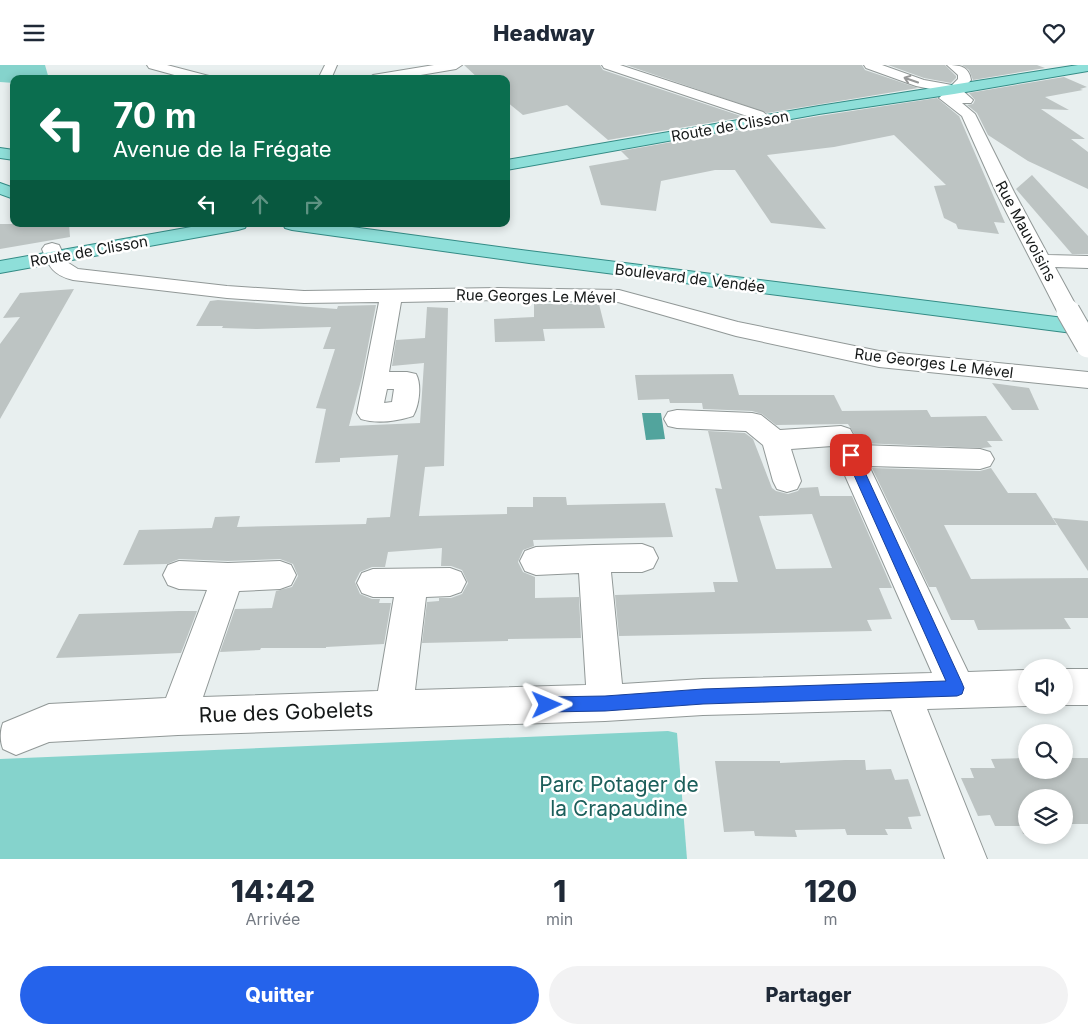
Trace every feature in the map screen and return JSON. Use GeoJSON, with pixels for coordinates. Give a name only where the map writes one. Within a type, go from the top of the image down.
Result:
{"type":"FeatureCollection","features":[{"type":"Feature","properties":{"kind":"main road","name":"Route de Clisson"},"geometry":{"type":"LineString","coordinates":[[510,172],[770,122],[914,101],[954,90],[1088,67]]}},
{"type":"Feature","properties":{"kind":"main road","name":"Route de Clisson"},"geometry":{"type":"LineString","coordinates":[[0,267],[127,235],[171,227]]}},
{"type":"Feature","properties":{"kind":"main road","name":"Route de Clisson"},"geometry":{"type":"LineString","coordinates":[[0,257],[54,253],[220,227]]}},
{"type":"Feature","properties":{"kind":"main road","name":"Boulevard de Vendée"},"geometry":{"type":"LineString","coordinates":[[314,227],[529,257],[1088,328]]}},
{"type":"Feature","properties":{"kind":"street"},"geometry":{"type":"LineString","coordinates":[[153,65],[189,75]]}},
{"type":"Feature","properties":{"kind":"street"},"geometry":{"type":"LineString","coordinates":[[397,75],[456,65]]}},
{"type":"Feature","properties":{"kind":"street"},"geometry":{"type":"LineString","coordinates":[[608,65],[770,122]]}},
{"type":"Feature","properties":{"kind":"street"},"geometry":{"type":"LineString","coordinates":[[870,65],[921,83],[954,90],[965,80],[964,74],[954,65]]}},
{"type":"Feature","properties":{"kind":"street","name":"Rue Mauvoisins"},"geometry":{"type":"LineString","coordinates":[[954,90],[946,99],[968,114],[1005,192],[1088,346]]}},
{"type":"Feature","properties":{"kind":"street","name":"Rue Georges Le Mével"},"geometry":{"type":"LineString","coordinates":[[54,253],[58,265],[73,274],[227,292],[304,297],[498,294],[619,296],[736,329],[879,359],[1088,379]]}},
{"type":"Feature","properties":{"kind":"street"},"geometry":{"type":"LineString","coordinates":[[1044,267],[1088,263]]}},
{"type":"Feature","properties":{"kind":"street"},"geometry":{"type":"LineString","coordinates":[[376,381],[391,296]]}},
{"type":"Feature","properties":{"kind":"street"},"geometry":{"type":"LineString","coordinates":[[677,419],[752,422],[775,440],[786,481]]}},
{"type":"Feature","properties":{"kind":"street"},"geometry":{"type":"LineString","coordinates":[[775,440],[841,435],[957,688]]}},
{"type":"Feature","properties":{"kind":"street"},"geometry":{"type":"LineString","coordinates":[[851,455],[980,459]]}},
{"type":"Feature","properties":{"kind":"street"},"geometry":{"type":"LineString","coordinates":[[536,561],[642,558]]}},
{"type":"Feature","properties":{"kind":"street"},"geometry":{"type":"LineString","coordinates":[[594,559],[605,703]]}},
{"type":"Feature","properties":{"kind":"street"},"geometry":{"type":"LineString","coordinates":[[179,575],[228,577],[280,575]]}},
{"type":"Feature","properties":{"kind":"street","name":"Rue des Gobelets"},"geometry":{"type":"LineString","coordinates":[[178,715],[228,577]]}},
{"type":"Feature","properties":{"kind":"street"},"geometry":{"type":"LineString","coordinates":[[373,583],[412,584],[450,582]]}},
{"type":"Feature","properties":{"kind":"street","name":"Rue des Gobelets"},"geometry":{"type":"LineString","coordinates":[[394,708],[412,584]]}},
{"type":"Feature","properties":{"kind":"street"},"geometry":{"type":"LineString","coordinates":[[1073,687],[1088,687]]}},
{"type":"Feature","properties":{"kind":"street","name":"Rue des Gobelets"},"geometry":{"type":"LineString","coordinates":[[16,736],[49,723],[178,715],[605,703],[703,697],[957,688],[1018,688]]}},
{"type":"Feature","properties":{"kind":"street"},"geometry":{"type":"LineString","coordinates":[[902,691],[966,859]]}},
{"type":"Feature","properties":{"kind":"green space"},"geometry":{"type":"Polygon","coordinates":[[[0,65],[45,65],[48,75],[10,75],[10,83],[0,82],[0,65]]]}},
{"type":"Feature","properties":{"kind":"green space","name":"Parc Potager de la Crapaudine"},"geometry":{"type":"Polygon","coordinates":[[[668,731],[677,733],[687,859],[0,859],[0,759],[668,731]]]}},
{"type":"Feature","properties":{"kind":"shaded area"},"geometry":{"type":"Polygon","coordinates":[[[642,413],[661,413],[665,439],[646,440],[642,413]]]}},
{"type":"Feature","properties":{"kind":"building"},"geometry":{"type":"Polygon","coordinates":[[[464,65],[600,65],[603,70],[744,117],[608,140],[567,105],[523,115],[510,104],[510,75],[475,75],[464,65]]]}},
{"type":"Feature","properties":{"kind":"building"},"geometry":{"type":"Polygon","coordinates":[[[626,65],[862,65],[865,70],[918,88],[767,113],[626,65]]]}},
{"type":"Feature","properties":{"kind":"building"},"geometry":{"type":"Polygon","coordinates":[[[888,65],[945,65],[956,78],[951,83],[924,78],[888,65]]]}},
{"type":"Feature","properties":{"kind":"building"},"geometry":{"type":"Polygon","coordinates":[[[962,65],[1037,65],[1045,68],[973,80],[969,70],[962,65]]]}},
{"type":"Feature","properties":{"kind":"building"},"geometry":{"type":"Polygon","coordinates":[[[1064,77],[1087,87],[1080,89],[1083,90],[1045,97],[1069,110],[1041,109],[1085,139],[1071,139],[1088,152],[1088,189],[1028,161],[988,135],[977,113],[967,105],[973,104],[975,100],[969,93],[1064,77]]]}},
{"type":"Feature","properties":{"kind":"building"},"geometry":{"type":"Polygon","coordinates":[[[937,98],[959,116],[1005,223],[994,222],[999,234],[958,229],[956,224],[944,218],[934,186],[946,185],[894,135],[834,147],[767,155],[826,229],[771,223],[735,170],[715,170],[661,181],[656,211],[601,205],[589,166],[629,159],[621,151],[819,116],[937,98]]]}},
{"type":"Feature","properties":{"kind":"building"},"geometry":{"type":"Polygon","coordinates":[[[1032,175],[1088,236],[1088,254],[1072,254],[1016,189],[1032,175]]]}},
{"type":"Feature","properties":{"kind":"building"},"geometry":{"type":"Polygon","coordinates":[[[0,224],[10,224],[10,227],[69,227],[70,237],[0,249],[0,224]]]}},
{"type":"Feature","properties":{"kind":"building"},"geometry":{"type":"Polygon","coordinates":[[[74,289],[0,419],[0,344],[20,317],[3,318],[20,293],[74,289]]]}},
{"type":"Feature","properties":{"kind":"building"},"geometry":{"type":"Polygon","coordinates":[[[218,300],[337,309],[338,306],[376,305],[362,377],[349,426],[420,423],[424,363],[392,366],[396,340],[425,338],[427,307],[448,308],[444,466],[425,467],[419,516],[507,514],[507,507],[533,507],[533,497],[566,497],[567,505],[665,503],[673,537],[533,540],[534,546],[523,550],[518,562],[523,572],[535,577],[535,598],[579,597],[581,638],[422,643],[427,602],[439,601],[439,598],[451,598],[462,594],[468,583],[462,570],[451,566],[441,566],[442,548],[388,552],[385,567],[372,567],[360,572],[355,582],[360,594],[372,599],[380,599],[379,603],[391,603],[384,644],[326,648],[261,648],[260,650],[220,652],[235,609],[272,608],[276,591],[292,587],[298,576],[293,564],[280,559],[228,561],[179,559],[167,564],[123,565],[139,530],[212,528],[215,517],[240,516],[237,527],[366,524],[367,518],[390,517],[398,455],[340,458],[340,462],[315,463],[326,409],[316,408],[335,349],[323,349],[331,327],[257,329],[196,326],[210,301],[218,300]]]}},
{"type":"Feature","properties":{"kind":"building"},"geometry":{"type":"Polygon","coordinates":[[[534,304],[599,304],[605,328],[543,329],[545,341],[495,342],[494,319],[534,317],[534,304]]]}},
{"type":"Feature","properties":{"kind":"building"},"geometry":{"type":"Polygon","coordinates":[[[733,374],[739,395],[834,395],[842,411],[927,410],[931,417],[986,416],[1003,441],[987,441],[992,447],[982,448],[860,443],[848,424],[776,425],[762,414],[752,411],[703,409],[702,403],[670,403],[669,399],[638,400],[635,375],[733,374]]]}},
{"type":"Feature","properties":{"kind":"building"},"geometry":{"type":"Polygon","coordinates":[[[992,383],[1029,388],[1039,410],[1012,410],[992,383]]]}},
{"type":"Feature","properties":{"kind":"building"},"geometry":{"type":"Polygon","coordinates":[[[708,431],[745,433],[753,439],[772,488],[776,491],[788,494],[798,491],[800,488],[818,487],[820,496],[852,496],[892,588],[879,588],[892,619],[867,620],[872,631],[619,636],[615,595],[715,592],[713,582],[738,582],[715,488],[722,489],[708,431]],[[812,514],[759,516],[776,569],[832,568],[812,514]]]}},
{"type":"Feature","properties":{"kind":"building"},"geometry":{"type":"Polygon","coordinates":[[[872,468],[980,471],[991,468],[1008,493],[1036,493],[1057,525],[944,525],[971,579],[1088,578],[1088,618],[1064,618],[1071,629],[978,630],[974,620],[951,620],[936,587],[929,587],[872,468]]]}},
{"type":"Feature","properties":{"kind":"building"},"geometry":{"type":"Polygon","coordinates":[[[1053,518],[1088,521],[1088,571],[1053,518]]]}},
{"type":"Feature","properties":{"kind":"building"},"geometry":{"type":"Polygon","coordinates":[[[197,611],[181,653],[56,658],[79,614],[197,611]]]}},
{"type":"Feature","properties":{"kind":"building"},"geometry":{"type":"Polygon","coordinates":[[[1018,758],[1018,779],[1073,779],[1073,758],[1088,758],[1088,824],[1073,824],[1073,789],[1018,789],[1018,826],[995,826],[990,815],[978,816],[961,778],[974,778],[970,768],[995,768],[991,759],[1018,758]]]}},
{"type":"Feature","properties":{"kind":"building"},"geometry":{"type":"Polygon","coordinates":[[[865,760],[866,770],[891,769],[895,780],[908,779],[921,816],[908,817],[912,829],[885,829],[888,835],[847,835],[845,829],[795,830],[797,837],[755,836],[754,831],[724,832],[715,761],[780,761],[780,763],[865,760]]]}},
{"type":"Feature","properties":{"kind":"route"},"geometry":{"type":"LineString","coordinates":[[547,705],[703,697],[957,688],[851,455]]}}]}
